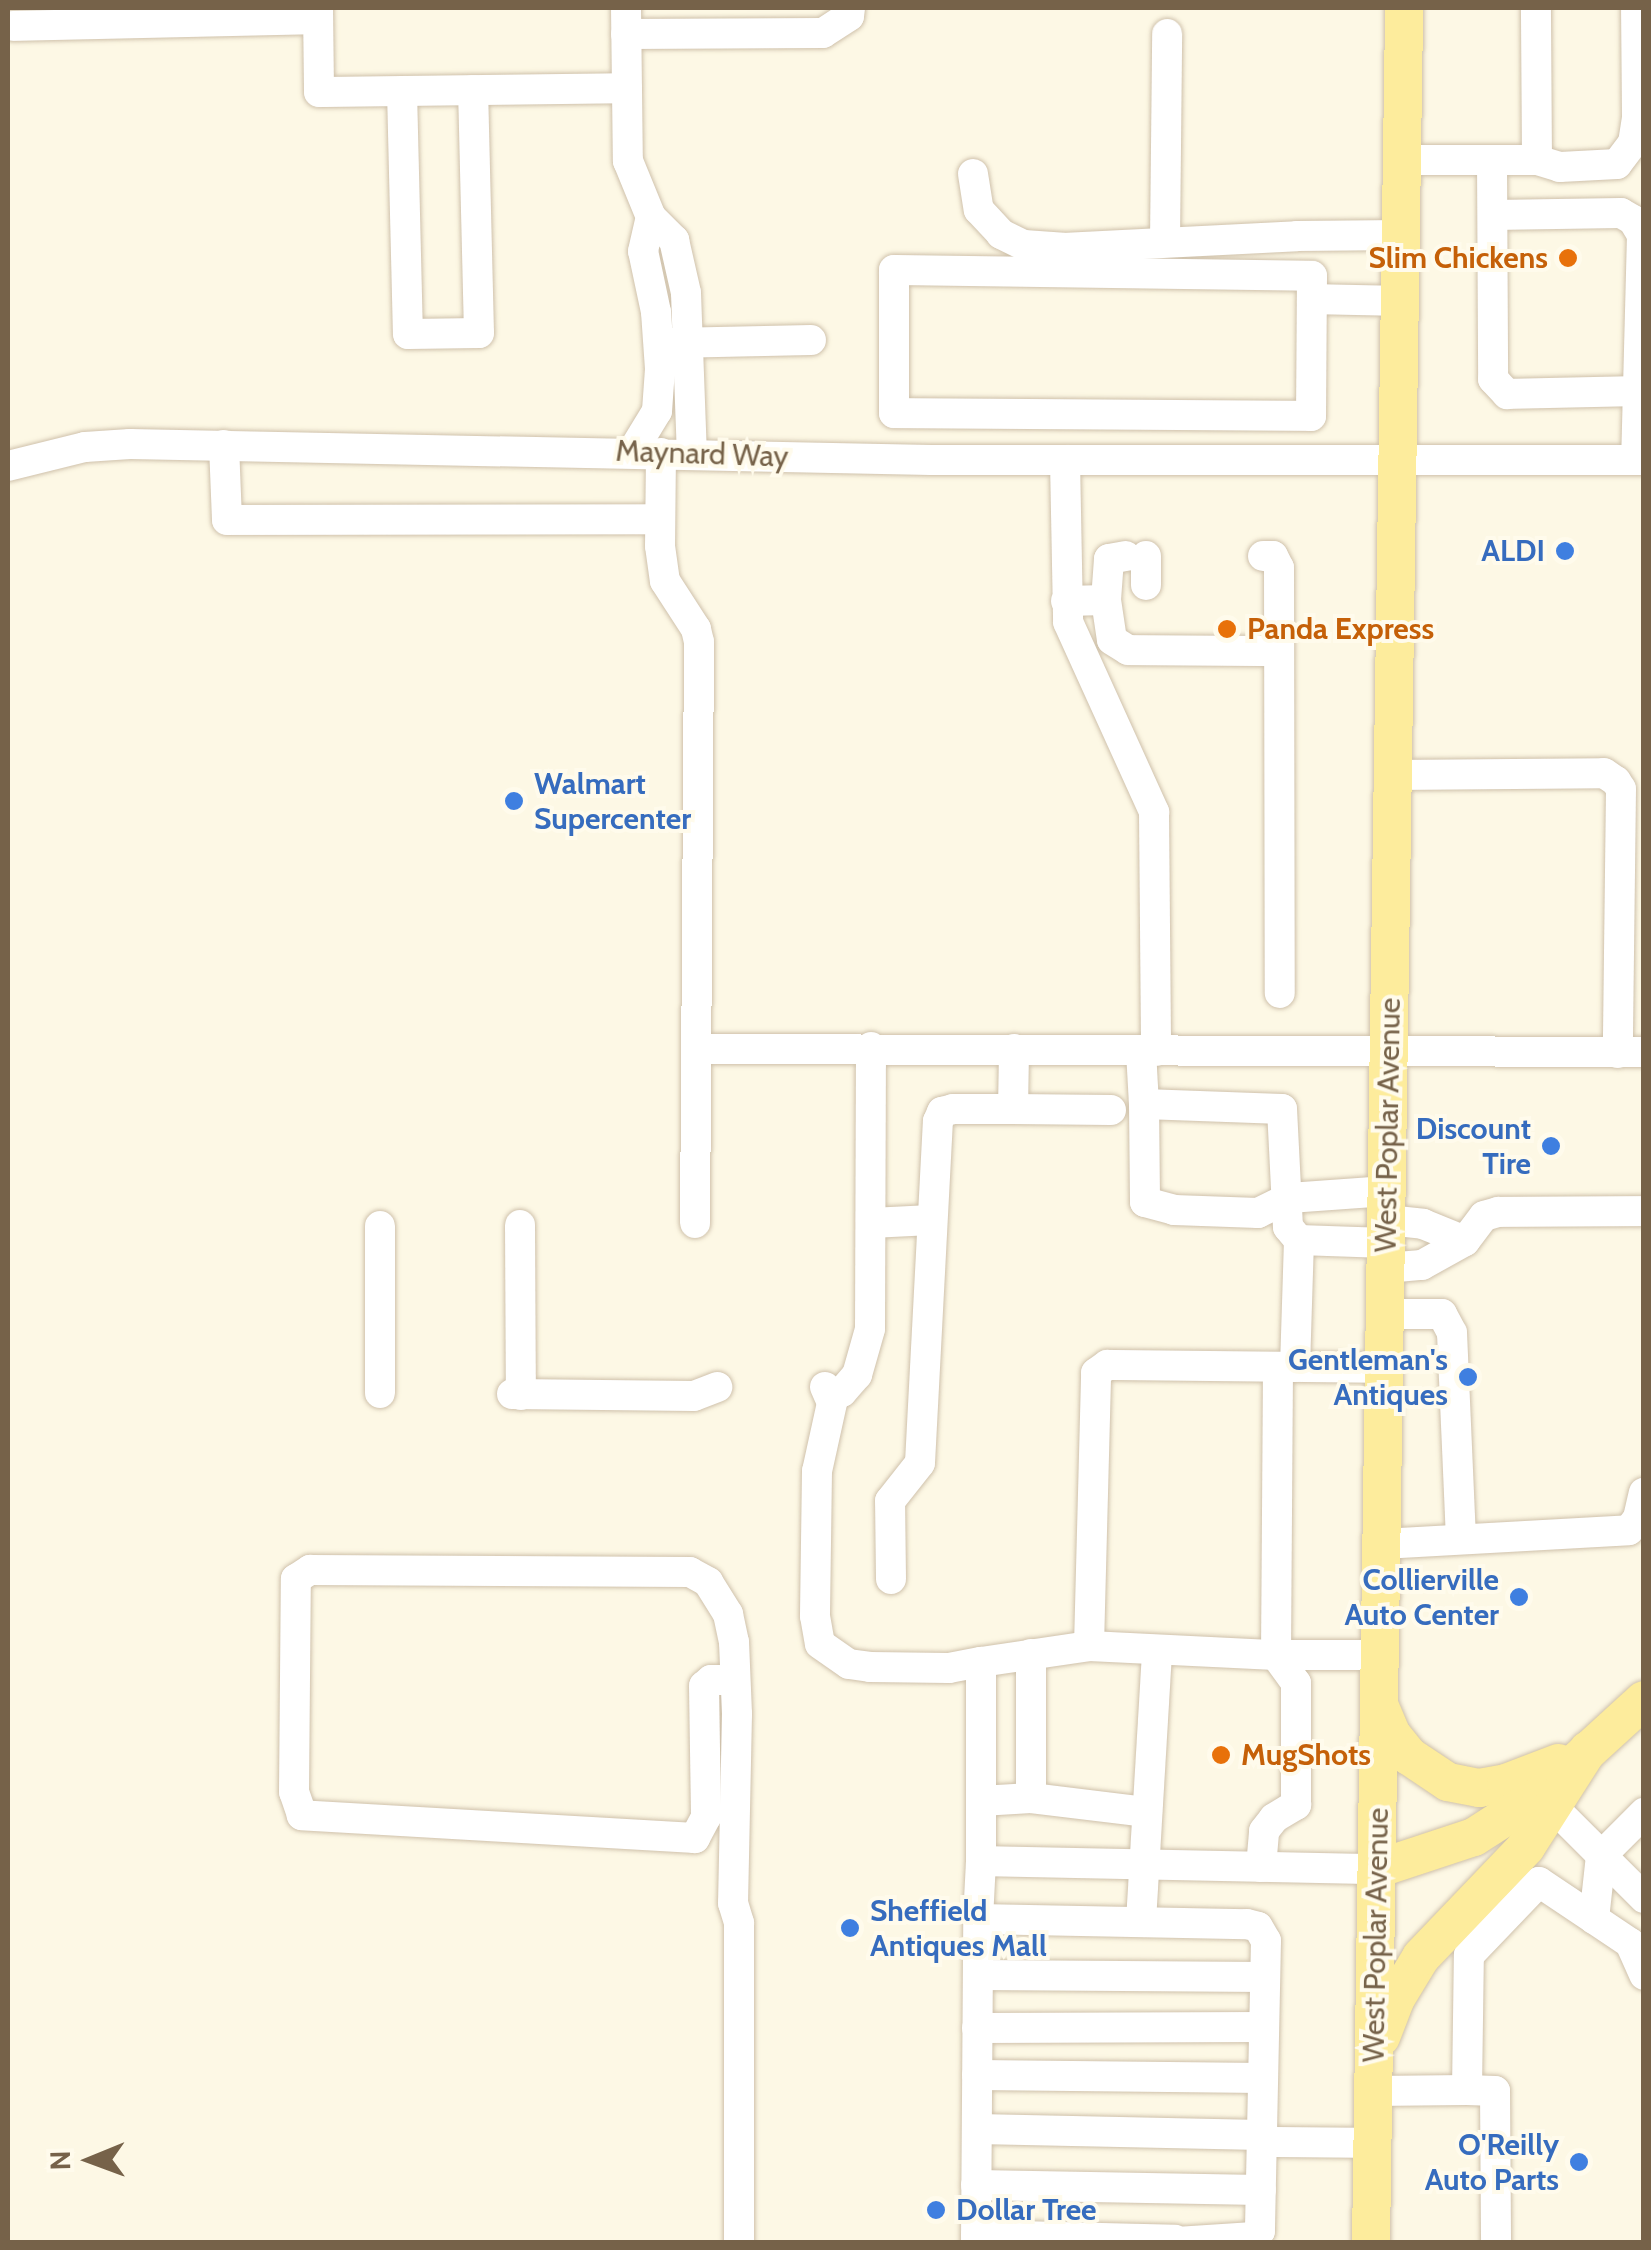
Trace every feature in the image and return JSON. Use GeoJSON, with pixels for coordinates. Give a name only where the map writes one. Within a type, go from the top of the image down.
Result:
{"type":"FeatureCollection","features":[{"type":"Feature","properties":{"kind":"main road","name":"West Poplar Avenue"},"geometry":{"type":"LineString","coordinates":[[1371,2242],[1404,8]]}},
{"type":"Feature","properties":{"kind":"main road"},"geometry":{"type":"LineString","coordinates":[[1377,1869],[1474,1837],[1539,1793],[1642,1700]]}},
{"type":"Feature","properties":{"kind":"main road"},"geometry":{"type":"LineString","coordinates":[[1379,1705],[1392,1736],[1409,1756],[1435,1775],[1480,1788],[1539,1793]]}},
{"type":"Feature","properties":{"kind":"main road"},"geometry":{"type":"LineString","coordinates":[[1374,2054],[1396,2000],[1421,1957],[1526,1847],[1539,1793]]}},
{"type":"Feature","properties":{"kind":"street"},"geometry":{"type":"LineString","coordinates":[[692,454],[686,293],[674,240],[651,217],[628,160],[626,21],[823,33],[849,16],[850,8]]}},
{"type":"Feature","properties":{"kind":"street"},"geometry":{"type":"LineString","coordinates":[[1536,8],[1537,160]]}},
{"type":"Feature","properties":{"kind":"street"},"geometry":{"type":"LineString","coordinates":[[1402,160],[1537,160],[1560,167],[1616,164],[1632,143],[1637,117],[1636,8]]}},
{"type":"Feature","properties":{"kind":"street"},"geometry":{"type":"LineString","coordinates":[[12,26],[318,13],[319,92],[627,88]]}},
{"type":"Feature","properties":{"kind":"street"},"geometry":{"type":"LineString","coordinates":[[1164,242],[1167,34]]}},
{"type":"Feature","properties":{"kind":"street"},"geometry":{"type":"LineString","coordinates":[[402,91],[408,334],[478,333],[473,90]]}},
{"type":"Feature","properties":{"kind":"street"},"geometry":{"type":"LineString","coordinates":[[1492,161],[1493,380],[1507,394],[1636,391]]}},
{"type":"Feature","properties":{"kind":"street"},"geometry":{"type":"LineString","coordinates":[[973,174],[979,210],[1001,234],[1024,244],[1063,248],[1401,235]]}},
{"type":"Feature","properties":{"kind":"street"},"geometry":{"type":"LineString","coordinates":[[1493,214],[1621,212],[1633,220],[1642,235],[1641,366],[1636,391],[1640,460]]}},
{"type":"Feature","properties":{"kind":"street"},"geometry":{"type":"LineString","coordinates":[[651,217],[643,251],[658,344],[657,411],[647,452],[660,519],[665,582],[699,635],[695,1223]]}},
{"type":"Feature","properties":{"kind":"street"},"geometry":{"type":"LineString","coordinates":[[894,270],[1312,276],[1312,299],[1311,416],[894,413],[894,270]]}},
{"type":"Feature","properties":{"kind":"street"},"geometry":{"type":"LineString","coordinates":[[1312,299],[1400,300]]}},
{"type":"Feature","properties":{"kind":"street"},"geometry":{"type":"LineString","coordinates":[[658,344],[811,340]]}},
{"type":"Feature","properties":{"kind":"street"},"geometry":{"type":"LineString","coordinates":[[224,445],[227,520],[660,519]]}},
{"type":"Feature","properties":{"kind":"street","name":"Maynard Way"},"geometry":{"type":"LineString","coordinates":[[8,466],[85,447],[224,445],[1065,460],[1640,460]]}},
{"type":"Feature","properties":{"kind":"street"},"geometry":{"type":"LineString","coordinates":[[1065,460],[1066,602],[1076,642],[1154,812],[1144,1104],[1145,1202],[1190,1211],[1258,1213],[1289,1198],[1386,1231],[1422,1266],[1465,1241],[1484,1216],[1498,1212],[1644,1211]]}},
{"type":"Feature","properties":{"kind":"street"},"geometry":{"type":"LineString","coordinates":[[1263,556],[1278,560],[1280,993]]}},
{"type":"Feature","properties":{"kind":"street"},"geometry":{"type":"LineString","coordinates":[[1139,566],[1109,559],[1106,600],[1112,640],[1128,650],[1279,651]]}},
{"type":"Feature","properties":{"kind":"street"},"geometry":{"type":"LineString","coordinates":[[1066,602],[1106,600]]}},
{"type":"Feature","properties":{"kind":"street"},"geometry":{"type":"LineString","coordinates":[[697,1050],[871,1047],[1389,1055],[1630,1052],[1621,790],[1616,781],[1604,773],[1394,774]]}},
{"type":"Feature","properties":{"kind":"street"},"geometry":{"type":"LineString","coordinates":[[871,1047],[868,1346],[857,1375],[832,1394],[817,1472],[815,1616],[820,1644],[849,1664],[870,1667],[949,1668],[1089,1646],[1276,1656],[1380,1655]]}},
{"type":"Feature","properties":{"kind":"street"},"geometry":{"type":"LineString","coordinates":[[1014,1049],[1014,1110]]}},
{"type":"Feature","properties":{"kind":"street"},"geometry":{"type":"LineString","coordinates":[[1144,1104],[1282,1109],[1288,1228],[1299,1240],[1287,1367],[1276,1656],[1296,1683],[1296,1805],[1274,1818],[1264,1831],[1261,1867]]}},
{"type":"Feature","properties":{"kind":"street"},"geometry":{"type":"LineString","coordinates":[[891,1579],[890,1501],[920,1463],[938,1121],[942,1112],[1112,1110]]}},
{"type":"Feature","properties":{"kind":"street"},"geometry":{"type":"LineString","coordinates":[[871,1223],[932,1220]]}},
{"type":"Feature","properties":{"kind":"street"},"geometry":{"type":"LineString","coordinates":[[1299,1240],[1423,1224],[1465,1241]]}},
{"type":"Feature","properties":{"kind":"street"},"geometry":{"type":"LineString","coordinates":[[520,1225],[516,1394],[694,1396],[717,1387]]}},
{"type":"Feature","properties":{"kind":"street"},"geometry":{"type":"LineString","coordinates":[[380,1226],[380,1392]]}},
{"type":"Feature","properties":{"kind":"street"},"geometry":{"type":"LineString","coordinates":[[1385,1314],[1442,1314],[1452,1333],[1460,1539]]}},
{"type":"Feature","properties":{"kind":"street"},"geometry":{"type":"LineString","coordinates":[[1089,1646],[1096,1373],[1108,1365],[1384,1368]]}},
{"type":"Feature","properties":{"kind":"street"},"geometry":{"type":"LineString","coordinates":[[1382,1544],[1629,1530],[1638,1518],[1644,1493]]}},
{"type":"Feature","properties":{"kind":"street"},"geometry":{"type":"LineString","coordinates":[[735,1680],[711,1680],[704,1686],[706,1817],[695,1838],[302,1814],[296,1808],[292,1599],[296,1578],[310,1570],[690,1572],[708,1582],[728,1614],[735,1680],[739,2242]]}},
{"type":"Feature","properties":{"kind":"street"},"geometry":{"type":"LineString","coordinates":[[1141,1922],[1146,1812],[1152,1797],[1157,1650]]}},
{"type":"Feature","properties":{"kind":"street"},"geometry":{"type":"LineString","coordinates":[[1030,1798],[1031,1654]]}},
{"type":"Feature","properties":{"kind":"street"},"geometry":{"type":"LineString","coordinates":[[978,1918],[1258,1927],[1266,1940],[1260,2230],[1254,2237],[1176,2241],[976,2239],[978,1918],[981,1861],[981,1662]]}},
{"type":"Feature","properties":{"kind":"street"},"geometry":{"type":"LineString","coordinates":[[1539,1793],[1644,1898]]}},
{"type":"Feature","properties":{"kind":"street"},"geometry":{"type":"LineString","coordinates":[[981,1801],[1030,1798],[1146,1812]]}},
{"type":"Feature","properties":{"kind":"street"},"geometry":{"type":"LineString","coordinates":[[1594,1919],[1601,1856],[1644,1812]]}},
{"type":"Feature","properties":{"kind":"street"},"geometry":{"type":"LineString","coordinates":[[981,1861],[1377,1869]]}},
{"type":"Feature","properties":{"kind":"street"},"geometry":{"type":"LineString","coordinates":[[1467,2090],[1469,1955],[1539,1882],[1630,1944],[1644,1974]]}},
{"type":"Feature","properties":{"kind":"street"},"geometry":{"type":"LineString","coordinates":[[978,1976],[1265,1977]]}},
{"type":"Feature","properties":{"kind":"street"},"geometry":{"type":"LineString","coordinates":[[977,2028],[1264,2027]]}},
{"type":"Feature","properties":{"kind":"street"},"geometry":{"type":"LineString","coordinates":[[977,2076],[1263,2078]]}},
{"type":"Feature","properties":{"kind":"street"},"geometry":{"type":"LineString","coordinates":[[1373,2091],[1494,2091],[1496,2242]]}},
{"type":"Feature","properties":{"kind":"street"},"geometry":{"type":"LineString","coordinates":[[977,2129],[1372,2143]]}},
{"type":"Feature","properties":{"kind":"street"},"geometry":{"type":"LineString","coordinates":[[976,2185],[1261,2190]]}},
{"type":"Feature","properties":{"kind":"place","name":"Slim Chickens"},"geometry":{"type":"Point","coordinates":[1568,258]}},
{"type":"Feature","properties":{"kind":"place","name":"ALDI"},"geometry":{"type":"Point","coordinates":[1565,551]}},
{"type":"Feature","properties":{"kind":"place","name":"Panda Express"},"geometry":{"type":"Point","coordinates":[1227,629]}},
{"type":"Feature","properties":{"kind":"place","name":"Walmart Supercenter"},"geometry":{"type":"Point","coordinates":[514,801]}},
{"type":"Feature","properties":{"kind":"place","name":"Discount Tire"},"geometry":{"type":"Point","coordinates":[1551,1146]}},
{"type":"Feature","properties":{"kind":"place","name":"Gentleman's Antiques"},"geometry":{"type":"Point","coordinates":[1468,1377]}},
{"type":"Feature","properties":{"kind":"place","name":"Collierville Auto Center"},"geometry":{"type":"Point","coordinates":[1519,1597]}},
{"type":"Feature","properties":{"kind":"place","name":"MugShots"},"geometry":{"type":"Point","coordinates":[1221,1755]}},
{"type":"Feature","properties":{"kind":"place","name":"Sheffield Antiques Mall"},"geometry":{"type":"Point","coordinates":[850,1928]}},
{"type":"Feature","properties":{"kind":"place","name":"O'Reilly Auto Parts"},"geometry":{"type":"Point","coordinates":[1579,2162]}},
{"type":"Feature","properties":{"kind":"place","name":"Dollar Tree"},"geometry":{"type":"Point","coordinates":[936,2210]}}]}
